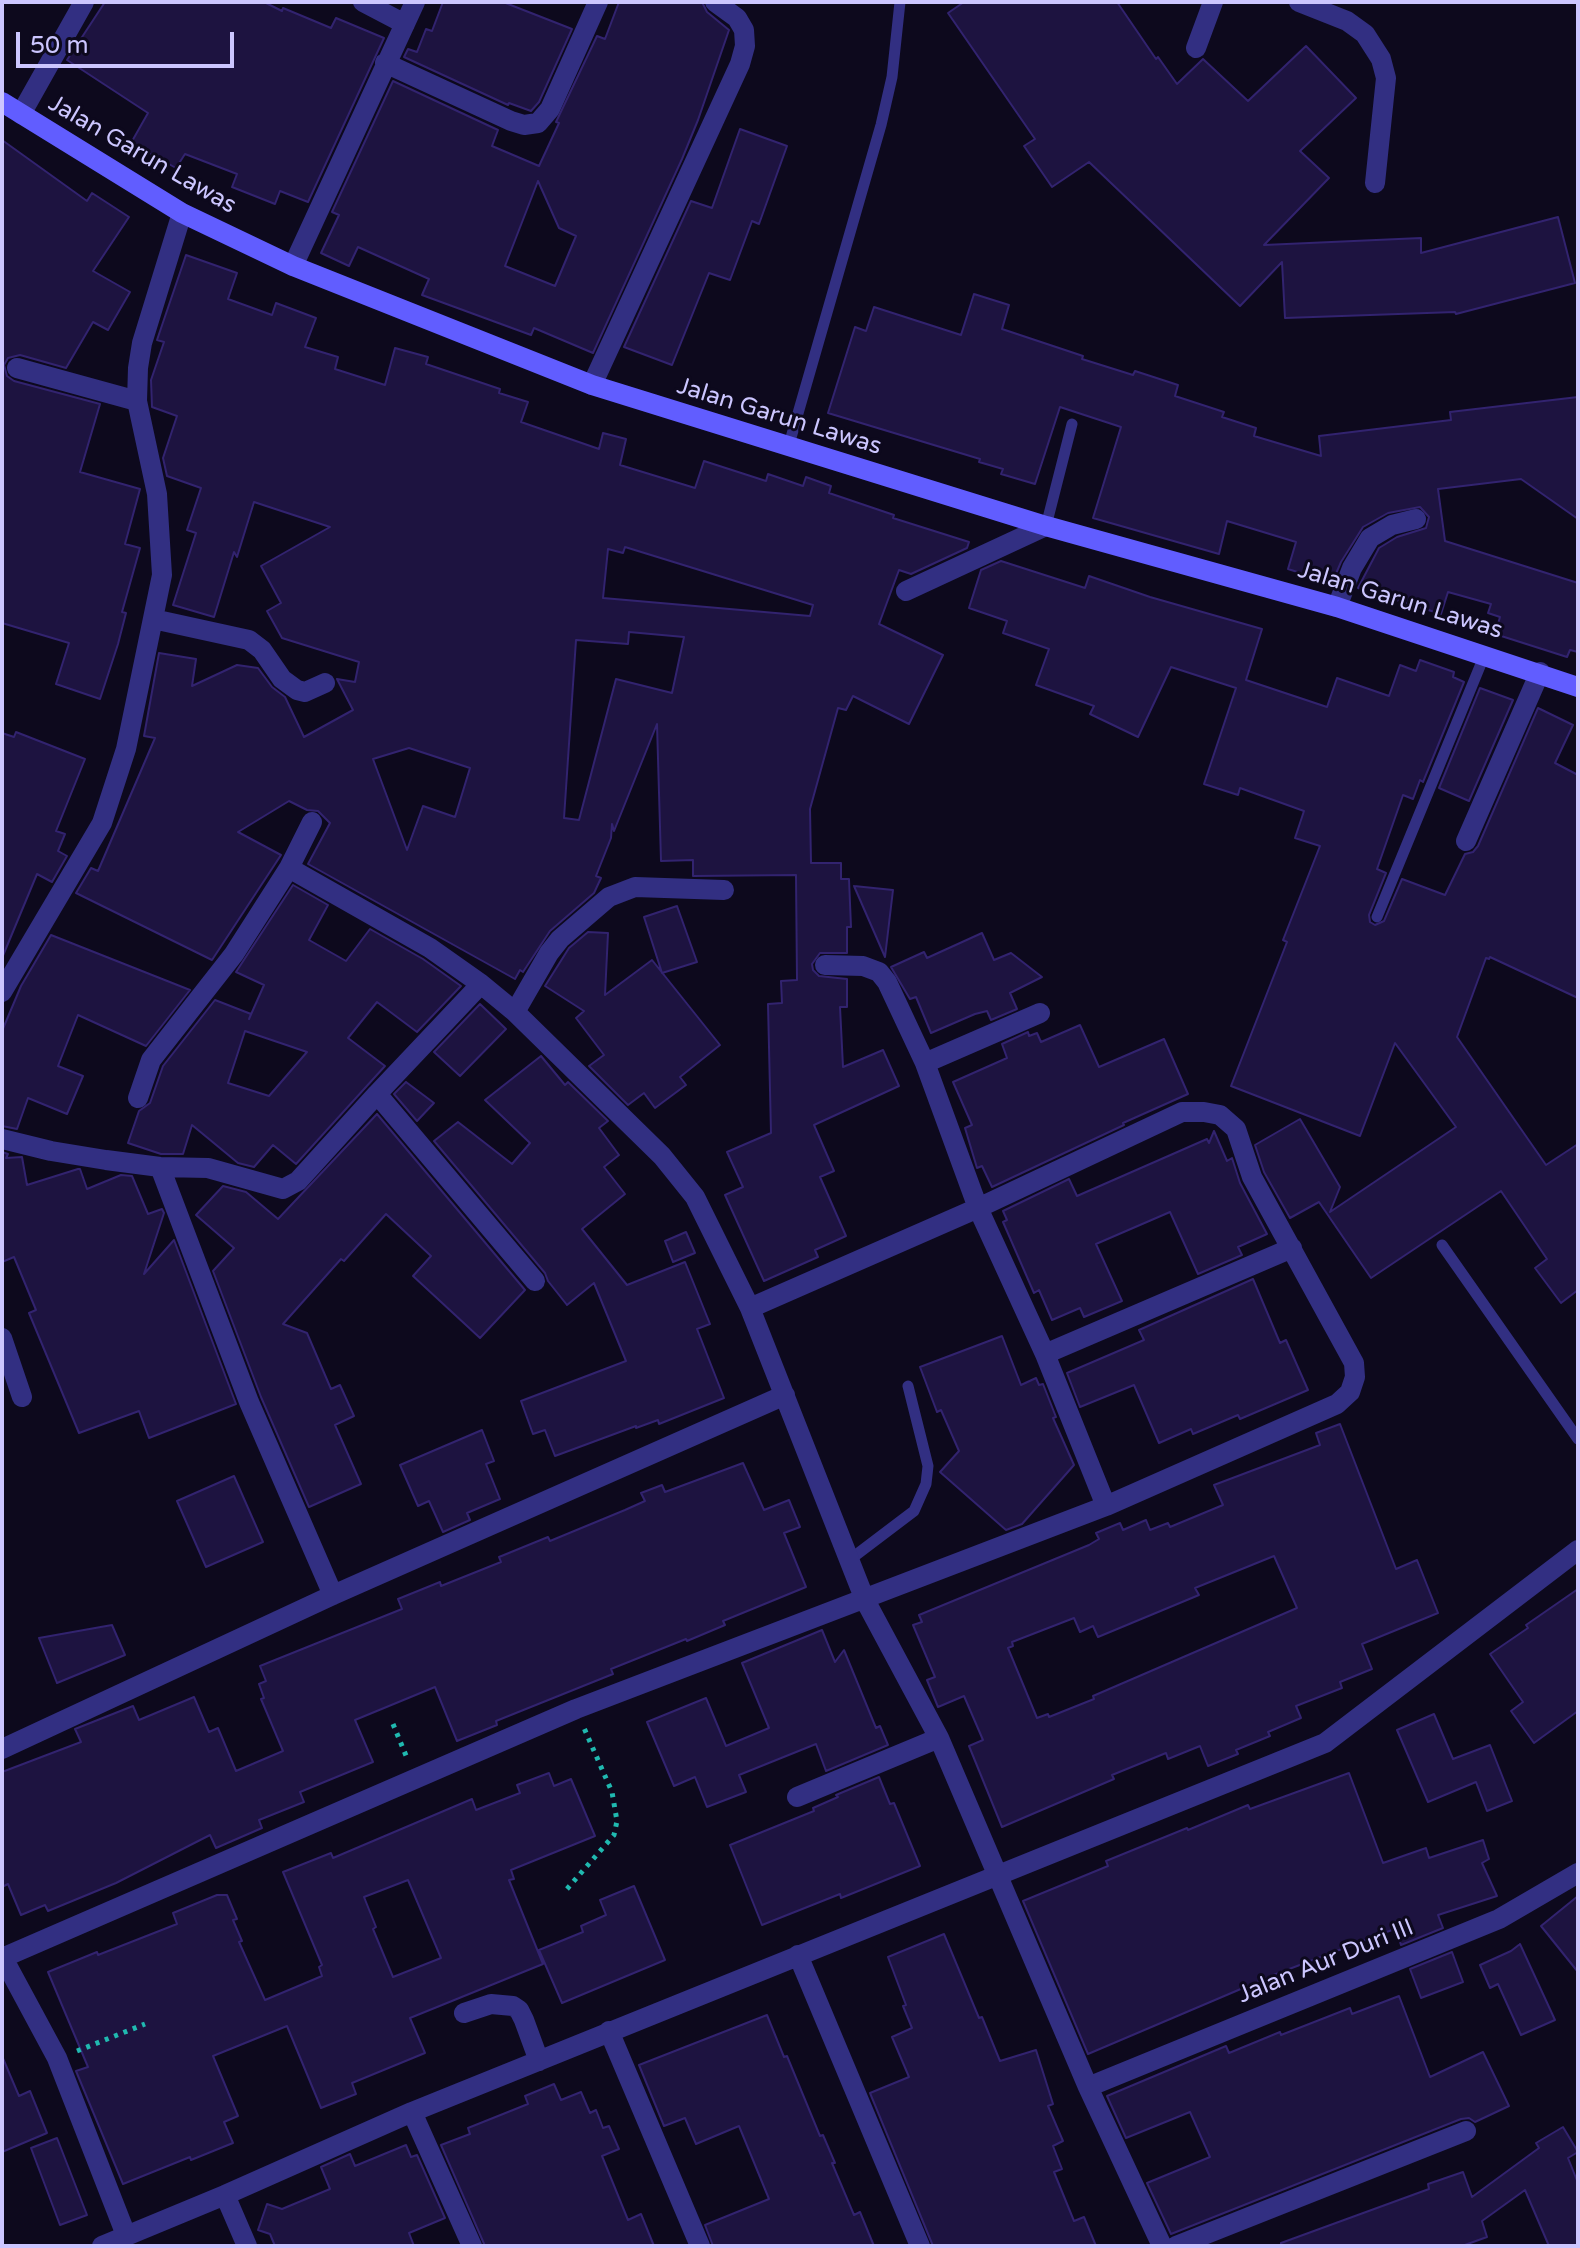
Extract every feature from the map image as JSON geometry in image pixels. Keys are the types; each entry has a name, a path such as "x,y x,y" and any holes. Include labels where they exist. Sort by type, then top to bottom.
{"main road":[{"name":"Jalan Garun Lawas","path":"2,102 182,213 293,266 592,385 1046,526 1337,607 1578,687"}],"street":[{"path":"21,114 84,2"},
{"path":"363,2 405,24"},
{"path":"293,266 415,2"},
{"path":"385,63 511,121 524,125 538,123 550,109 598,2"},
{"path":"592,385 740,64 745,46 744,30 737,18 715,2"},
{"path":"1196,48 1213,2"},
{"path":"1299,2 1347,21 1365,34 1381,59 1386,78 1375,183"},
{"path":"2,992 102,823 126,749 162,575 157,494 137,401 142,343 182,213"},
{"path":"17,368 137,401"},
{"path":"1337,607 1352,568 1370,538 1392,525 1416,519"},
{"path":"906,591 1046,526"},
{"path":"153,619 249,640 262,650 282,679 297,690 305,692 325,683"},
{"path":"1466,841 1540,672"},
{"path":"138,1098 151,1060 234,954 289,868 312,822"},
{"path":"289,868 430,948 515,1012 679,1176 710,1223 750,1308 865,1600 939,1738 1088,2087 1162,2246"},
{"path":"515,1012 560,939 609,897 635,887 724,890"},
{"path":"825,965 863,966 884,976 925,1063 978,1208 1045,1354 1106,1506"},
{"path":"2,1139 51,1151 160,1167 208,1168 271,1187 290,1188 481,984"},
{"path":"925,1063 1040,1013"},
{"path":"377,1094 535,1281"},
{"path":"126,2235 57,2058 2,1957 576,1709 1106,1506 1337,1404 1350,1392 1355,1377 1354,1363 1252,1177 1236,1129 1220,1115 1204,1112 1182,1112 978,1208 750,1308"},
{"path":"160,1167 249,1402 333,1595"},
{"path":"1045,1354 1292,1248"},
{"path":"2,1338 22,1397"},
{"path":"2,1749 333,1595 785,1395"},
{"path":"102,2246 412,2112 1325,1743 1578,1550"},
{"path":"797,1797 939,1738"},
{"name":"Jalan Aur Duri III","path":"1088,2087 1499,1919 1578,1873"},
{"path":"798,1955 920,2246"},
{"path":"464,2013 491,2004 513,2006 524,2020 539,2061"},
{"path":"609,2031 700,2246"},
{"path":"412,2112 472,2246"},
{"path":"1176,2246 1466,2131"},
{"path":"225,2195 247,2246"}],"lane":[{"path":"788,448 881,125 892,77 900,2"},
{"path":"1046,526 1072,424"},
{"path":"1377,917 1485,654"},
{"path":"1442,1245 1578,1439"},
{"path":"848,1561 914,1511 926,1484 928,1466 908,1386"}],"path":[{"path":"567,1889 614,1835 617,1821 612,1792 576,1709"},
{"path":"393,1724 413,1778"},
{"path":"57,2058 145,2024"}],"building":[{"path":"105,2 264,2 331,28 336,18 384,38 308,202 280,191 275,204 232,187 237,174 185,154 176,168 131,143 148,113 67,60"},
{"path":"443,2 503,2 572,29 539,102 531,111 508,105 404,57 408,49 417,52 426,29 432,31"},
{"path":"619,2 702,2 707,12 729,30 682,159 593,353 534,328 531,335 422,295 429,279 358,247 349,266 321,253 339,215 332,212 393,81 498,130 492,146 539,166 559,123 556,122 597,36 605,39","holes":["538,181 559,228 576,236 555,286 505,266"]},
{"path":"964,2 1117,2 1177,84 1203,59 1248,101 1306,46 1356,98 1300,151 1329,178 1264,245 1421,238 1421,253 1558,217 1575,283 1456,314 1285,318 1282,262 1240,306 1089,162 1052,187 1024,146 1035,139 948,13"},
{"path":"740,129 787,146 759,224 752,221 730,280 709,273 672,365 624,347 691,201 712,208"},
{"path":"2,140 87,201 92,193 129,217 93,271 130,292 108,330 93,322 66,368 20,355 8,358 4,365 7,376 14,381 100,404 80,472 140,489 125,544 140,548 122,612 126,613 118,644 100,699 56,684 69,643 2,623"},
{"path":"186,255 237,273 228,299 272,315 276,303 316,318 305,347 338,357 335,369 385,385 395,348 428,357 426,364 500,389 499,393 528,402 521,422 599,449 603,433 626,439 620,465 695,488 704,461 766,481 768,474 803,486 806,477 831,486 829,493 894,515 893,518 969,542 967,548 911,574 899,570 879,624 943,655 909,724 853,696 846,710 838,708 810,809 811,863 841,863 841,879 849,879 851,927 847,927 847,953 820,953 812,964 819,976 847,979 847,1007 840,1007 843,1067 883,1050 899,1086 814,1125 834,1171 820,1177 846,1236 815,1250 818,1257 764,1281 725,1195 743,1187 727,1152 771,1133 768,1004 782,1003 781,981 797,980 796,875 693,876 693,860 661,861 657,724 614,831 612,824 611,838 596,876 601,878 594,893 550,931 515,979 308,864 330,823 318,811 307,810 289,801 238,832 281,855 212,960 76,893 91,868 98,871 155,738 144,736 159,653 196,659 192,686 237,665 258,668 272,687 285,697 304,737 353,710 337,679 355,682 359,662 282,638 267,611 281,603 261,566 330,527 254,502 237,557 234,552 214,617 173,605 196,533 187,530 201,488 167,476 163,458 177,416 152,407 151,380 164,342 157,340","holes":["625,547 813,605 810,616 603,598 608,549 623,553","629,632 684,637 672,693 616,679 579,820 564,818 576,640 628,644","409,748 470,768 455,817 423,806 407,850 373,759"]},
{"path":"974,294 1009,305 1002,329 1083,356 1082,359 1178,385 1175,396 1224,412 1222,417 1256,428 1254,436 1321,456 1319,436 1451,420 1450,412 1578,397 1578,519 1521,479 1438,489 1445,541 1578,583 1578,652 1570,650 1567,657 1495,634 1500,617 1488,613 1491,604 1448,592 1441,614 1358,588 1379,548 1397,537 1426,528 1429,517 1420,507 1388,513 1363,527 1332,583 1288,569 1296,542 1227,521 1219,554 1093,518 1121,427 1060,407 1035,484 1001,474 1003,469 979,462 980,459 828,413 855,327 866,331 874,307 961,335"},
{"path":"1001,561 1085,588 1089,576 1262,629 1246,680 1327,707 1337,678 1389,696 1400,665 1416,671 1420,660 1454,672 1453,677 1464,682 1423,782 1420,780 1413,799 1403,795 1377,869 1386,873 1369,915 1370,922 1375,925 1384,921 1402,879 1445,895 1465,854 1473,852 1478,846 1538,708 1573,725 1555,763 1578,775 1578,998 1490,957 1486,958 1457,1037 1546,1165 1578,1144 1578,1290 1561,1303 1535,1268 1547,1259 1501,1191 1371,1278 1319,1202 1290,1218 1264,1172 1255,1145 1300,1119 1340,1187 1330,1212 1456,1127 1395,1043 1360,1136 1231,1086 1287,942 1283,940 1320,846 1295,838 1304,811 1240,788 1238,795 1204,784 1236,688 1171,667 1138,737 1090,714 1094,706 1036,685 1049,649 1003,633 1007,621 969,608 981,570"},
{"path":"1480,688 1513,700 1469,801 1439,788"},
{"path":"16,732 85,759 56,831 65,834 58,851 67,856 52,882 37,874 2,958 2,733 14,737"},
{"path":"293,885 328,905 309,940 346,961 370,929 423,959 461,986 417,1032 377,1002 348,1038 385,1066 296,1164 273,1145 254,1167 238,1163 192,1125 183,1154 161,1154 128,1143 139,1111 150,1103 163,1066 215,1000 251,1014 249,1019 264,985 236,972","holes":["245,1031 307,1052 269,1096 228,1083"]},
{"path":"854,886 893,890 885,957"},
{"path":"677,906 697,962 662,973 644,917"},
{"path":"588,932 608,933 605,995 652,960 720,1045 680,1077 686,1085 655,1108 644,1093 628,1105 589,1066 604,1055 576,1018 584,1011 545,986 569,948"},
{"path":"982,933 994,960 1011,953 1042,977 1010,993 1017,1009 991,1020 987,1011 975,1014 931,1033 916,997 910,999 891,967 924,952 927,958"},
{"path":"51,935 190,990 146,1046 78,1015 58,1066 83,1076 67,1114 28,1098 17,1129 2,1126 2,1031 21,986"},
{"path":"480,1004 506,1029 460,1076 434,1052"},
{"path":"1080,1025 1099,1067 1164,1039 1188,1094 992,1187 982,1166 977,1168 965,1128 972,1125 953,1082 1007,1058 1002,1044 1028,1032 1029,1036 1037,1033 1041,1042"},
{"path":"541,1056 565,1085 568,1082 608,1121 599,1128 619,1155 604,1167 625,1194 582,1229 627,1285 685,1262 710,1324 697,1329 724,1398 659,1424 658,1420 636,1426 555,1456 545,1430 533,1434 521,1401 626,1361 594,1283 567,1305 545,1273 434,1141 458,1122 512,1164 530,1143 485,1100"},
{"path":"406,1082 434,1103 417,1121 394,1094"},
{"path":"377,1114 525,1290 480,1338 413,1276 431,1256 386,1214 344,1261 341,1259 283,1324 307,1333 331,1389 340,1385 354,1416 335,1425 361,1484 309,1507 261,1397 213,1271 234,1248 196,1215 223,1186 246,1192 278,1219"},
{"path":"1214,1131 1227,1161 1232,1158 1240,1183 1267,1234 1238,1247 1242,1255 1198,1274 1170,1212 1096,1244 1122,1301 1084,1317 1080,1308 1052,1320 1039,1290 1034,1293 1003,1222 1007,1220 1003,1211 1069,1179 1077,1196 1207,1139 1209,1143"},
{"path":"2,1152 8,1154 6,1158 22,1157 27,1185 78,1169 87,1189 121,1175 132,1176 148,1214 162,1209 164,1213 144,1274 174,1240 236,1404 149,1438 139,1411 79,1433 29,1313 36,1310 14,1257 2,1262"},
{"path":"686,1232 695,1253 673,1262 665,1241"},
{"path":"1253,1279 1280,1343 1286,1340 1308,1390 1240,1419 1238,1415 1193,1434 1191,1429 1159,1443 1134,1385 1080,1407 1067,1373 1144,1340 1139,1330"},
{"path":"1002,1336 1021,1385 1036,1378 1039,1385 1043,1384 1056,1417 1053,1418 1074,1465 1022,1524 1006,1530 940,1472 959,1451 941,1410 937,1412 920,1367"},
{"path":"1340,1424 1396,1569 1417,1560 1438,1613 1362,1644 1372,1669 1340,1682 1342,1688 1296,1706 1301,1718 1268,1732 1270,1736 1236,1750 1238,1754 1208,1766 1200,1746 1168,1759 1166,1753 1002,1827 969,1746 983,1740 964,1696 938,1707 927,1680 935,1677 913,1625 922,1622 919,1615 1089,1545 1099,1539 1096,1533 1120,1523 1123,1530 1146,1520 1150,1530 1168,1523 1170,1527 1223,1505 1214,1485 1320,1445 1316,1433","holes":["1274,1556 1297,1608 1049,1717 1048,1714 1037,1718 1008,1648 1013,1646 1012,1642 1074,1618 1080,1632 1093,1626 1098,1637 1199,1595 1195,1588"]},
{"path":"482,1430 494,1461 486,1464 500,1499 467,1513 470,1520 443,1532 429,1501 418,1506 400,1465"},
{"path":"743,1463 764,1510 789,1500 800,1527 784,1533 806,1587 723,1621 725,1625 687,1641 611,1669 613,1674 496,1721 497,1725 457,1741 435,1687 355,1720 373,1762 300,1792 304,1802 259,1820 262,1828 216,1848 210,1835 116,1883 48,1911 45,1905 21,1915 8,1884 2,1887 2,1772 81,1742 75,1729 133,1706 139,1720 194,1697 209,1732 218,1728 236,1771 283,1751 261,1699 264,1698 259,1684 266,1681 260,1666 402,1609 398,1599 440,1582 441,1586 501,1562 499,1557 548,1537 550,1541 645,1501 641,1493 662,1485 665,1492"},
{"path":"234,1476 263,1542 206,1567 177,1501"},
{"path":"1578,1589 1578,1711 1534,1743 1511,1711 1523,1702 1490,1654"},
{"path":"112,1625 125,1655 57,1683 39,1638"},
{"path":"822,1630 835,1662 844,1650 876,1728 880,1726 888,1745 826,1771 816,1744 739,1775 746,1792 707,1807 695,1777 674,1786 647,1722 706,1698 726,1746 769,1728 742,1663"},
{"path":"1434,1714 1453,1759 1490,1745 1512,1801 1487,1811 1476,1782 1428,1802 1397,1730"},
{"path":"549,1773 554,1786 571,1779 595,1836 511,1870 514,1879 509,1880 543,1964 410,2018 425,2053 352,2083 356,2094 321,2108 287,2026 213,2056 238,2116 224,2122 233,2143 123,2184 76,2071 88,2067 48,1972 177,1924 173,1913 217,1895 227,1895 237,1919 233,1920 242,1941 239,1942 265,2000 322,1976 319,1967 322,1965 283,1872 331,1853 333,1858 472,1799 476,1810 520,1793 517,1785","holes":["408,1880 441,1958 393,1977 373,1929 376,1927 364,1897"]},
{"path":"1349,1773 1383,1863 1426,1848 1429,1858 1483,1840 1489,1859 1482,1863 1497,1896 1438,1915 1443,1928 1401,1945 1396,1931 1392,1930 1276,1974 1088,2054 1023,1901 1108,1866 1106,1861 1187,1828"},
{"path":"879,1777 890,1804 894,1803 920,1866 762,1925 730,1845 814,1811 813,1808 838,1797 836,1795"},
{"path":"634,1886 665,1960 562,2003 539,1950 583,1932 581,1926 606,1915 600,1900"},
{"path":"1578,1896 1578,1972 1541,1926"},
{"path":"944,1934 1000,2061 1036,2050 1053,2104 1048,2106 1063,2141 1053,2146 1062,2169 1054,2172 1074,2221 1084,2217 1096,2246 933,2246 870,2093 909,2077 892,2037 912,2028 888,1957"},
{"path":"1520,1944 1555,2020 1521,2035 1498,1984 1490,1988 1480,1965"},
{"path":"1452,1952 1463,1982 1421,1998 1410,1969"},
{"path":"1399,1996 1430,2077 1483,2052 1509,2106 1475,2122 1469,2118 1461,2119 1171,2234 1147,2183 1210,2157 1190,2112 1126,2138 1107,2096 1226,2046 1229,2053 1350,2008 1352,2014"},
{"path":"767,2015 820,2136 823,2135 854,2215 860,2212 874,2246 713,2246 705,2225 769,2199 739,2126 696,2144 685,2118 664,2126 639,2065"},
{"path":"2,2056 19,2096 30,2091 47,2133 2,2152"},
{"path":"554,2084 561,2100 581,2092 590,2113 596,2110 603,2128 609,2126 619,2149 602,2156 628,2220 641,2214 654,2246 485,2246 441,2145 470,2134 468,2128 528,2104 525,2096"},
{"path":"1563,2127 1578,2152 1568,2158 1578,2183 1578,2246 1549,2246 1525,2190 1482,2221 1487,2237 1462,2246 1281,2246 1281,2243 1429,2189 1428,2184 1463,2172 1472,2197 1539,2148 1536,2143"},
{"path":"57,2138 87,2215 60,2225 31,2148"},
{"path":"406,2145 411,2157 417,2155 445,2218 409,2233 414,2246 275,2246 270,2234 258,2230 267,2204 282,2209 330,2189 321,2167 350,2154 355,2166"}]}
